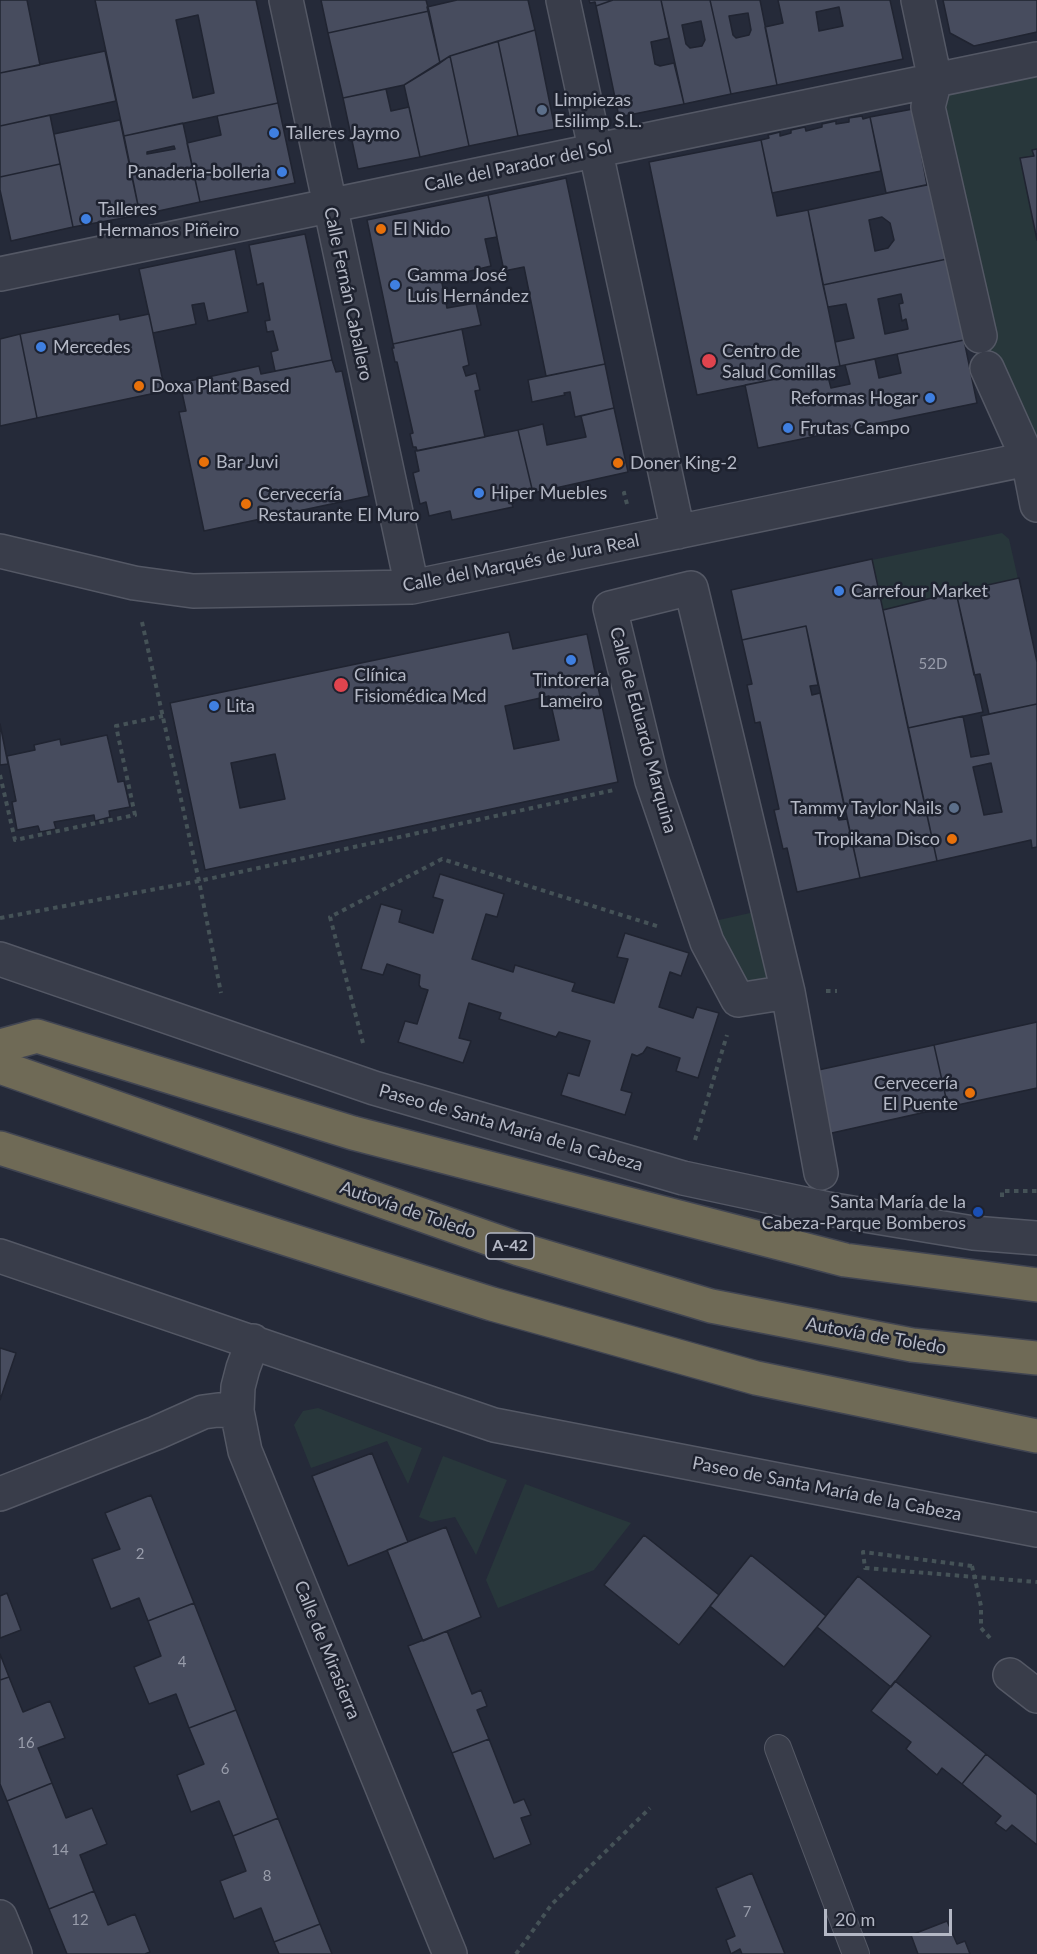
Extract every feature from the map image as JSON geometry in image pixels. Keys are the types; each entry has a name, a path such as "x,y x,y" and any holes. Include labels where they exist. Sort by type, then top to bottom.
{"highway":[{"path":"0,1046 37,1036 353,1133 845,1260 1037,1285"},
{"name":"Autovía de Toledo","path":"0,1067 519,1249 711,1306 912,1345 1037,1358"},
{"path":"0,1148 492,1304 744,1375 1037,1436"}],"street":[{"name":"Calle Fernán Caballero","path":"286,0 412,587"},
{"path":"562,0 678,532"},
{"path":"918,0 935,80 928,107 980,336"},
{"name":"Calle del Parador del Sol","path":"0,274 1037,59"},
{"path":"987,368 1032,458 1037,505"},
{"name":"Calle del Marqués de Jura Real","path":"0,551 134,583 192,591 412,587 1032,458"},
{"name":"Calle de Eduardo Marquina","path":"738,1000 707,942 652,781 610,608 691,588 788,992 821,1173"},
{"name":"Paseo de Santa María de la Cabeza","path":"0,959 374,1088 683,1178 828,1209 951,1230 1037,1238"},
{"path":"738,1000 788,992"},
{"name":"Paseo de Santa María de la Cabeza","path":"0,1256 494,1425 1037,1530"},
{"name":"Calle de Mirasierra","path":"253,1341 241,1377 237,1411 245,1451 450,1954"},
{"path":"0,1494 156,1433 203,1412 237,1411"},
{"path":"1010,1675 1037,1696"},
{"path":"0,1917 15,1954"}],"lane":[{"path":"778,1748 856,1954"}],"path":[{"path":"134,583 199,881 221,994"},
{"path":"0,774 15,840 135,815 116,726 163,716"},
{"path":"0,918 199,881 652,781"},
{"path":"363,1045 330,917 442,859 707,942"},
{"path":"693,1146 738,1000"},
{"path":"990,1638 981,1628 981,1606 972,1566 863,1552 865,1568 1037,1582"},
{"path":"516,1954 552,1904 650,1808"}],"shaded area":[{"path":"1037,59 1037,503 987,368 935,80"},
{"path":"1002,533 1009,539 1018,579 883,611 872,560"},
{"path":"759,911 775,978 744,981 710,922"},
{"path":"318,1408 422,1448 408,1484 387,1441 311,1468 294,1425 303,1411"},
{"path":"443,1456 507,1480 476,1555 455,1517 431,1522 419,1517"},
{"path":"525,1484 631,1523 594,1570 498,1608 486,1580"}],"building":[{"path":"0,0 27,0 40,65 0,73"},
{"path":"95,0 256,0 278,103 124,136","holes":["198,15 214,93 193,98 176,20"]},
{"path":"321,0 426,0 429,11 328,33"},
{"path":"457,0 528,0 535,30 450,56 440,63 427,7"},
{"path":"589,0 613,0 596,6 595,2 590,3"},
{"path":"613,0 661,0 669,38 651,42 655,64 660,66 674,63 684,104 619,117 596,6"},
{"path":"661,0 710,0 731,94 684,104","holes":["701,21 705,40 702,46 690,48 686,44 682,25"]},
{"path":"710,0 760,0 777,85 731,94","holes":["748,13 751,30 749,35 736,38 733,35 729,16"]},
{"path":"778,0 890,0 903,59 777,85 765,27 783,23","holes":["839,7 843,26 819,31 816,12"]},
{"path":"943,0 1037,0 1037,32 974,46 950,33"},
{"path":"429,11 440,63 404,85 343,98 328,33"},
{"path":"535,30 555,129 518,136 498,41"},
{"path":"498,41 518,136 469,146 450,56"},
{"path":"105,51 116,101 0,126 0,73"},
{"path":"450,56 469,146 420,157 404,85"},
{"path":"386,89 391,111 409,107 420,157 358,169 343,98"},
{"path":"278,103 295,183 200,202 187,143 221,135 217,116"},
{"path":"913,109 927,185 886,193 870,117"},
{"path":"50,115 60,164 0,177 0,126"},
{"path":"862,116 863,119 870,117 881,171 772,193 761,140 769,138 768,135 780,132 780,136 791,133 791,130 805,127 806,131 822,127 822,124 836,121 836,124 849,122 849,118"},
{"path":"120,120 140,215 73,227 54,134"},
{"path":"183,123 200,202 140,215 124,136","holes":["174,146 175,149 147,154 147,152"]},
{"path":"761,140 777,216 808,210 840,366 697,395 649,162"},
{"path":"1037,149 1037,240 1020,158 1034,156 1032,150"},
{"path":"60,164 73,227 11,241 0,190 0,177"},
{"path":"566,178 605,364 546,376 524,267 504,271 488,195"},
{"path":"930,184 947,259 823,285 808,210","holes":["882,217 890,223 894,240 888,248 875,251 869,220"]},
{"path":"488,195 497,237 485,239 491,266 441,278 447,308 476,303 481,325 393,344 367,220"},
{"path":"305,234 332,360 275,371 271,352 278,350 273,331 267,332 265,321 270,320 263,283 257,285 249,245"},
{"path":"235,249 248,312 208,321 204,303 192,305 196,324 153,333 139,269"},
{"path":"947,259 964,340 840,366 835,342 854,338 846,304 828,307 823,285","holes":["901,294 903,303 899,304 902,321 906,319 908,329 885,334 878,299"]},
{"path":"119,314 120,320 149,314 165,391 37,418 20,334"},
{"path":"462,329 469,365 463,367 466,376 476,373 480,390 475,391 485,437 417,451 416,447 413,447 410,434 413,433 397,362 395,362 393,344"},
{"path":"20,334 37,418 0,426 0,339"},
{"path":"964,340 977,403 758,448 745,385 826,369 831,388 850,384 845,365 875,359 879,378 901,373 897,354"},
{"path":"332,360 336,372 342,371 369,496 204,531 179,412 186,411 180,383 259,366 261,374"},
{"path":"605,364 614,408 575,417 570,392 532,402 528,380"},
{"path":"614,408 628,472 533,493 518,430 543,424 547,445 586,437 581,416"},
{"path":"518,430 533,493 510,498 513,507 452,520 450,511 429,516 426,502 420,504 413,473 419,471 415,451"},
{"path":"872,559 937,861 860,878 806,626 742,640 731,590"},
{"path":"1019,578 1037,662 1037,704 989,714 980,674 974,675 956,592"},
{"path":"956,592 983,712 908,728 883,610"},
{"path":"806,626 818,685 810,686 812,695 820,693 845,810 837,812 839,820 847,819 860,878 797,892 787,848 783,849 774,810 779,809 760,722 755,723 747,685 752,684 742,640"},
{"path":"509,632 513,649 587,634 618,782 205,870 170,703","holes":["549,696 559,740 514,749 505,706","275,754 285,799 240,808 231,763"]},
{"path":"1037,704 1037,847 1032,848 1031,840 937,861 908,728 963,716 971,757 989,754 981,716","holes":["991,763 1002,812 984,815 973,767"]},
{"path":"0,724 8,764 0,765"},
{"path":"107,735 118,782 124,781 130,807 109,811 110,817 95,821 94,815 54,822 56,829 40,832 38,826 17,830 12,802 16,801 7,756 35,750 34,745 60,739 61,745"},
{"path":"440,874 504,894 497,917 486,914 472,959 513,972 515,965 575,983 572,991 614,1003 628,959 617,957 625,933 689,953 681,976 670,972 659,1007 693,1018 697,1007 719,1013 698,1078 676,1071 680,1058 647,1047 637,1056 632,1054 621,1090 632,1093 625,1115 561,1095 568,1073 579,1076 590,1041 559,1032 556,1037 499,1019 501,1013 469,1003 459,1038 471,1041 463,1063 398,1042 405,1021 417,1024 428,990 419,985 420,975 387,964 383,975 361,969 381,904 402,910 399,922 433,933 443,900 433,897"},
{"path":"1037,1022 1037,1088 948,1107 934,1045"},
{"path":"934,1045 948,1107 823,1135 809,1072"},
{"path":"0,1348 16,1353 0,1400"},
{"path":"372,1453 408,1542 348,1566 312,1476"},
{"path":"151,1495 194,1603 148,1621 139,1598 111,1609 92,1559 120,1549 105,1513"},
{"path":"446,1527 481,1617 423,1641 387,1550"},
{"path":"644,1535 719,1595 679,1645 604,1585"},
{"path":"751,1555 826,1616 784,1667 710,1606"},
{"path":"858,1576 931,1636 891,1687 817,1627"},
{"path":"7,1593 21,1630 0,1638 0,1596"},
{"path":"194,1603 236,1710 189,1728 176,1694 149,1704 134,1667 161,1656 148,1621"},
{"path":"447,1631 472,1694 481,1690 487,1706 477,1710 489,1739 452,1753 408,1646"},
{"path":"0,1654 9,1677 0,1680"},
{"path":"9,1677 23,1712 50,1701 65,1738 38,1748 52,1783 7,1801 0,1784 0,1680"},
{"path":"895,1681 986,1754 962,1784 942,1768 937,1775 906,1749 911,1742 871,1711"},
{"path":"236,1710 278,1818 233,1836 219,1801 191,1812 177,1775 204,1764 189,1728"},
{"path":"489,1739 514,1803 524,1799 531,1815 521,1818 531,1844 494,1859 452,1753"},
{"path":"986,1754 1037,1795 1037,1845 1012,1825 1006,1831 995,1823 1001,1816 962,1784"},
{"path":"52,1783 66,1818 92,1808 107,1844 80,1855 94,1891 49,1909 7,1801"},
{"path":"278,1818 320,1924 274,1942 261,1908 234,1919 220,1881 246,1871 233,1836"},
{"path":"752,1873 785,1954 742,1954 740,1949 731,1954 726,1940 735,1936 716,1888"},
{"path":"94,1891 108,1925 135,1914 150,1952 145,1954 67,1954 49,1909"},
{"path":"947,1921 957,1944 965,1941 970,1954 918,1954 911,1935"},
{"path":"320,1924 332,1954 279,1954 274,1942"}],"place":[{"name":"Limpiezas Esilimp S.L.","path":"542,110"},
{"name":"Talleres Jaymo","path":"274,133"},
{"name":"Panaderia-bolleria","path":"282,172"},
{"name":"Talleres Hermanos Piñeiro","path":"86,219"},
{"name":"El Nido","path":"381,229"},
{"name":"Gamma José Luis Hernández","path":"395,285"},
{"name":"Mercedes","path":"41,347"},
{"name":"Centro de Salud Comillas","path":"709,361"},
{"name":"Doxa Plant Based","path":"139,386"},
{"name":"Reformas Hogar","path":"930,398"},
{"name":"Frutas Campo","path":"788,428"},
{"name":"Bar Juvi","path":"204,462"},
{"name":"Doner King-2","path":"618,463"},
{"name":"Hiper Muebles","path":"479,493"},
{"name":"Cervecería Restaurante El Muro","path":"246,504"},
{"name":"Carrefour Market","path":"839,591"},
{"name":"Tintorería Lameiro","path":"571,660"},
{"name":"Clínica Fisiomédica Mcd","path":"341,685"},
{"name":"Lita","path":"214,706"},
{"name":"Tammy Taylor Nails","path":"954,808"},
{"name":"Tropikana Disco","path":"952,839"},
{"name":"Cervecería El Puente","path":"970,1093"},
{"name":"Santa María de la Cabeza-Parque Bomberos","path":"978,1212"}]}
